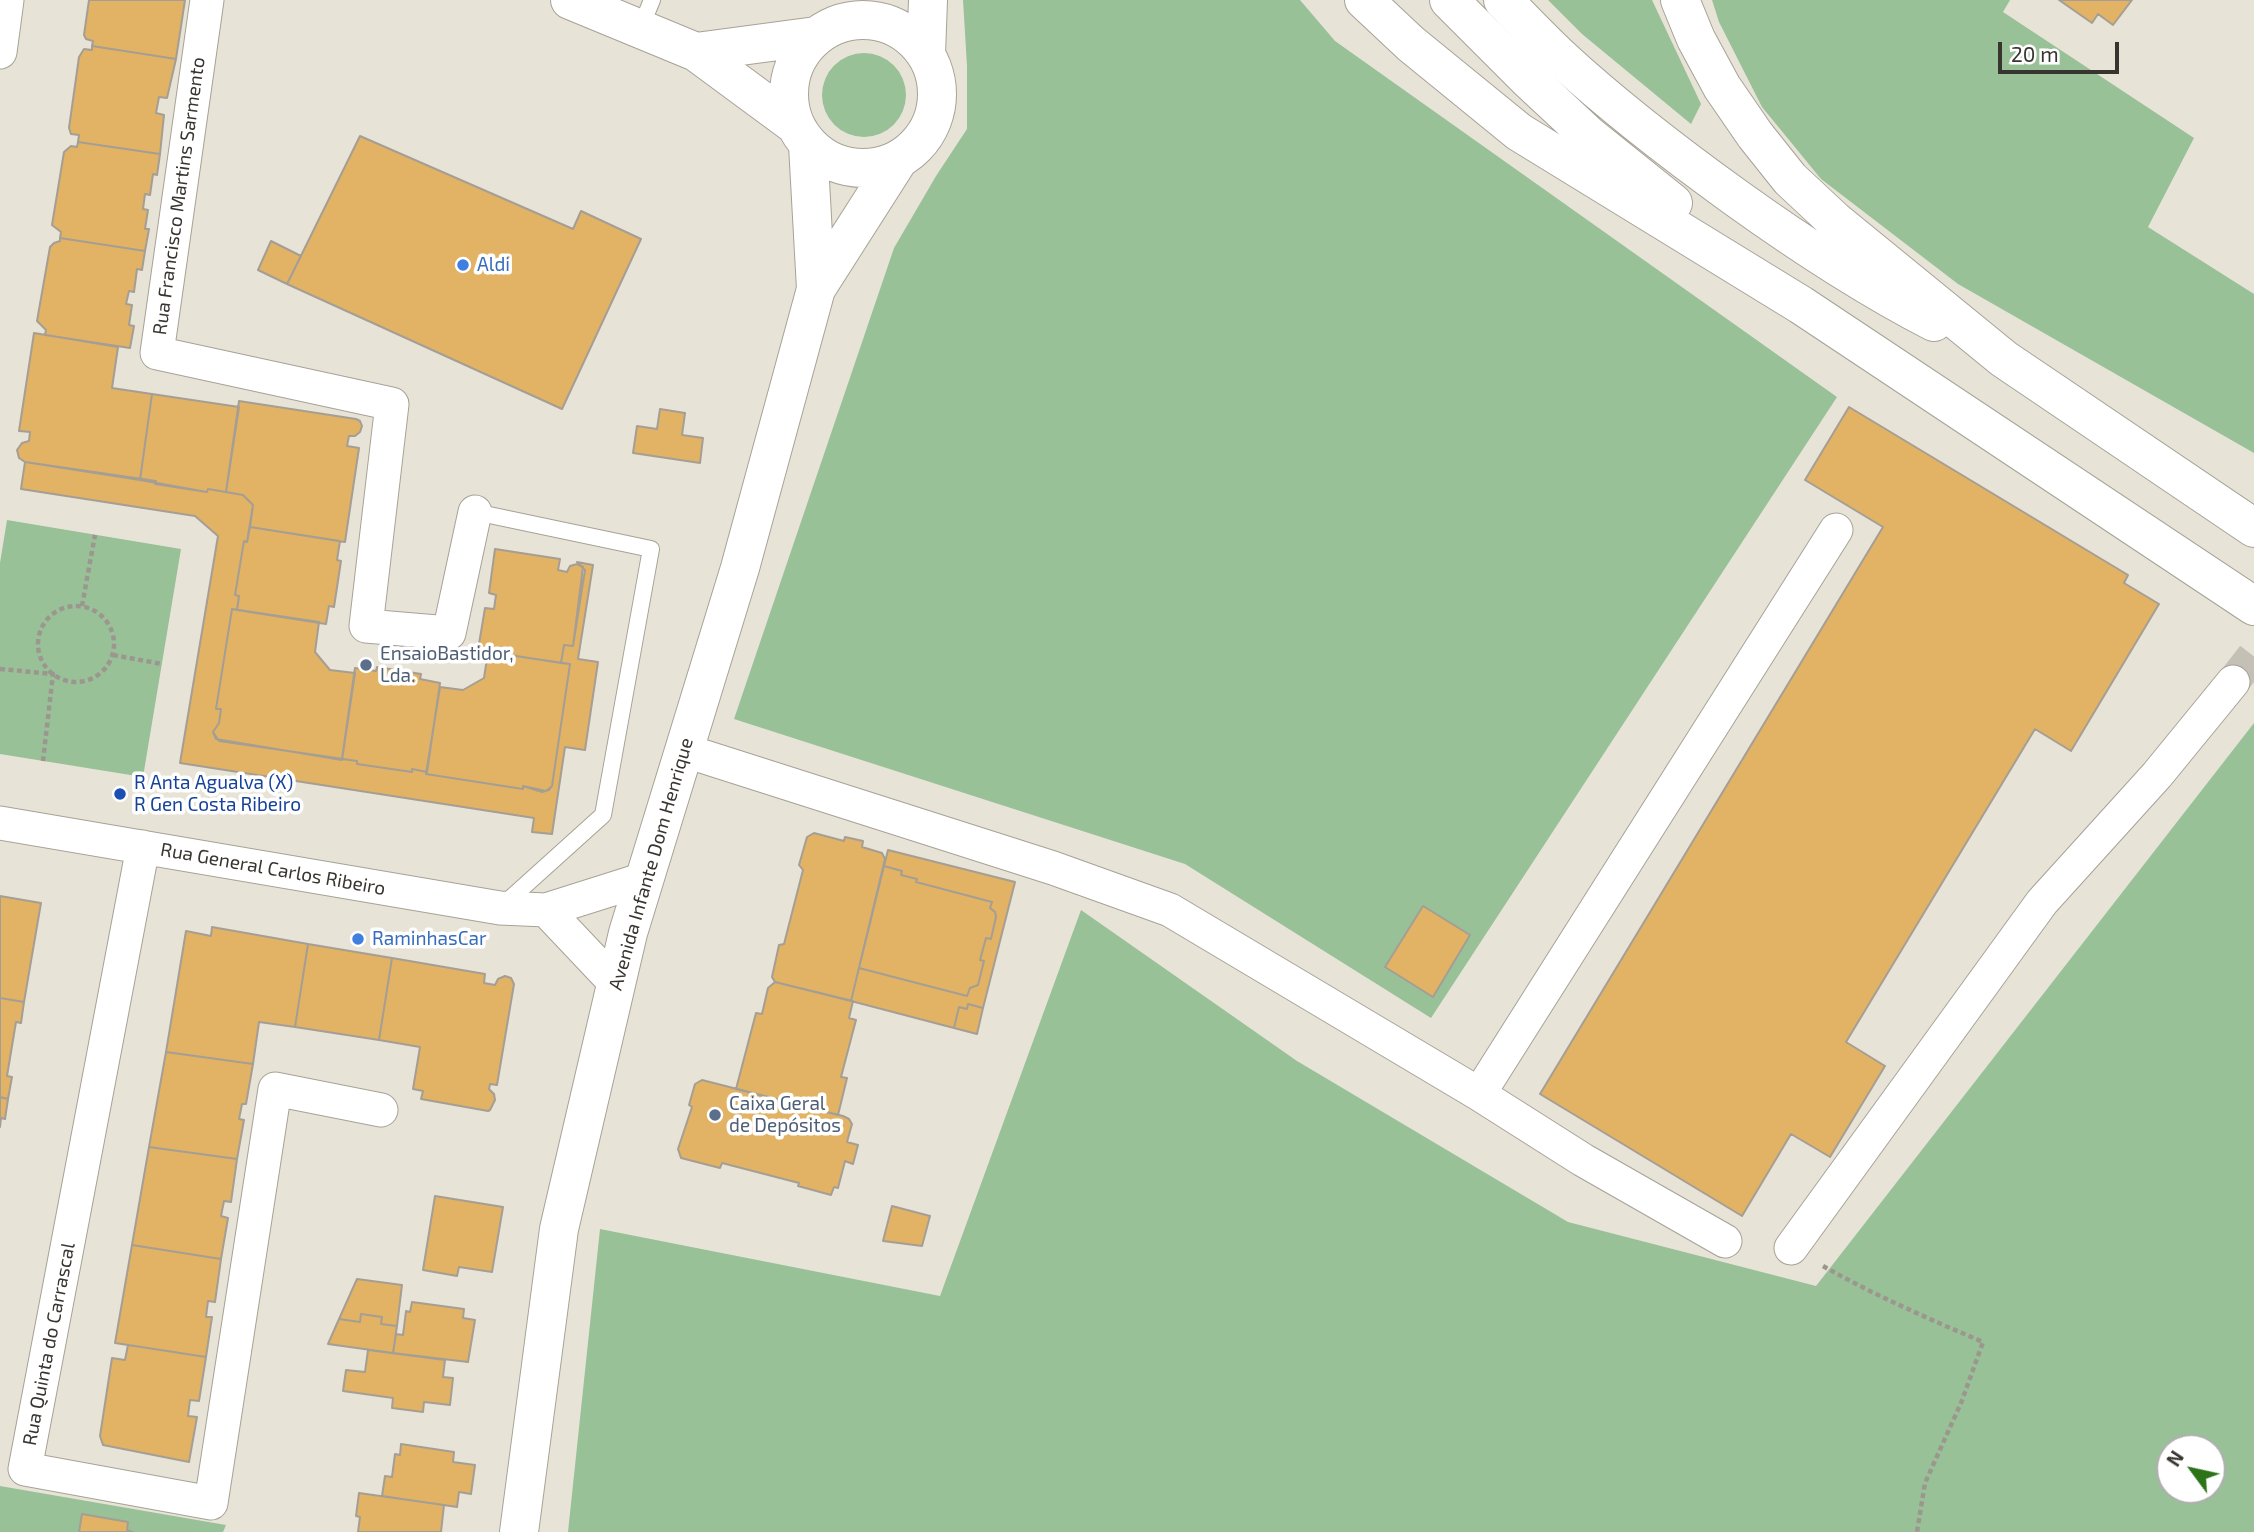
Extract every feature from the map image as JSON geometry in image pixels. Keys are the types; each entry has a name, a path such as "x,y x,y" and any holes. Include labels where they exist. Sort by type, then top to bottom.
{"main road":[{"path":"570,0 646,14 801,135 826,160 848,168 873,169 897,162 917,147 931,126 938,102 936,77 926,54 910,36 888,24 863,19 838,20 696,52"},
{"path":"926,54 928,0"},
{"path":"1364,0 1412,44 1519,132 1801,305 2254,606"},
{"path":"1449,0 1587,134 1801,305"},
{"path":"1503,0 1560,57 1631,118 1785,233 1881,295 2004,359"},
{"path":"1680,0 1696,39 1722,87 1755,135 1790,179 1835,221 2004,359 2254,528"},
{"path":"801,135 789,103 790,79 799,55 838,20"},
{"name":"Avenida Infante Dom Henrique","path":"801,135 816,289"},
{"name":"Avenida Infante Dom Henrique","path":"519,1532 559,1229 628,933 740,568 816,289 897,162"}],"street":[{"path":"0,52 7,0"},
{"name":"Rua Francisco Martins Sarmento","path":"207,0 157,353 391,404 366,626 449,633 475,512"},
{"path":"1479,1094 1836,530"},
{"path":"1791,1248 2042,902 2157,775 2233,682"},
{"path":"683,750 1054,868 1170,910 1479,1094 1583,1160 1726,1241"},
{"name":"Rua General Carlos Ribeiro","path":"0,823 499,908 545,911 644,879"},
{"name":"Rua Quinta do Carrascal","path":"143,847 25,1469 211,1503 275,1089 381,1110"},
{"path":"545,911 616,984"}],"lane":[{"path":"475,512 651,549 603,815 499,908"}],"path":[{"path":"82,606 95,535"},
{"path":"69,606 94,610 105,618 112,629 115,642 113,655 99,675 88,681 64,680 45,666 38,643 40,630 47,619 69,606"},
{"path":"113,655 162,664"},
{"path":"0,669 53,674"},
{"path":"43,761 53,674"},
{"path":"1791,1248 1850,1281 1983,1342 1961,1402 1925,1483 1917,1532"}],"green space":[{"path":"963,0 1300,0 1335,41 1837,397 1431,1018 1185,864 734,719 894,248 967,129"},
{"path":"1548,0 1652,0 1701,104 1691,124 1582,34"},
{"path":"1712,0 2010,0 2003,12 2194,138 2148,227 2254,294 2254,453 1958,284 1821,179 1762,107 1719,22"},
{"path":"864,53 880,56 894,65 903,79 906,95 903,111 894,125 880,134 864,137 848,134 834,125 825,111 822,95 825,79 834,65 848,56"},
{"path":"7,520 181,549 143,777 0,754 0,563"},
{"path":"2254,723 2254,1532 568,1532 600,1229 940,1296 1081,910 1297,1061 1568,1222 1816,1286"},
{"path":"0,1486 226,1525 223,1532 0,1532"}],"building":[{"path":"89,0 185,0 176,59 92,46 93,41 86,39 84,35"},
{"path":"2059,0 2132,0 2113,25 2098,14 2092,23"},
{"path":"92,46 176,59 167,98 159,97 156,113 164,115 160,154 78,142 79,135 71,134 69,128 79,57 84,49 92,50"},
{"name":"Aldi","path":"360,136 573,229 581,211 641,239 562,409 287,284"},
{"path":"78,142 160,154 150,195 145,194 143,209 148,210 145,229 149,229 145,251 60,238 61,232 52,225 64,152 71,146 77,147"},
{"path":"60,238 145,251 142,270 137,269 134,292 129,291 126,304 132,305 129,325 134,326 130,348 45,335 46,330 37,321 50,247 60,241"},
{"path":"271,241 301,256 287,284 258,270"},
{"path":"34,333 118,347 112,388 152,394 140,480 25,462 19,458 17,450 22,443 29,441 30,432 19,431"},
{"path":"152,394 239,407 226,492 208,489 207,492 140,480"},
{"path":"239,401 360,421 360,432 349,436 347,446 359,448 345,542 250,527 253,505 243,495 226,492"},
{"path":"1849,407 2128,575 2124,583 2159,604 2071,751 2035,729 1846,1042 1885,1066 1830,1157 1791,1134 1742,1216 1540,1094 1883,527 1805,480"},
{"path":"660,409 685,413 682,435 703,438 700,463 633,453 637,426 657,429"},
{"path":"25,462 156,481 155,484 207,492 208,489 243,495 253,505 235,595 239,596 237,610 232,609 216,709 221,709 219,723 213,732 219,741 357,761 357,764 412,772 412,769 427,772 426,774 523,789 523,786 542,792 549,790 552,786 570,664 561,663 564,645 573,646 585,570 577,562 593,565 578,659 598,662 585,750 565,747 552,834 532,832 534,818 180,763 218,536 195,516 21,489"},
{"path":"250,527 340,541 337,560 341,561 334,607 329,606 326,624 237,610 239,596 235,595 244,541 247,542"},
{"path":"495,549 560,559 558,570 567,572 570,566 577,564 583,567 573,646 564,645 561,663 478,650 485,608 494,609 496,595 489,593"},
{"path":"232,609 319,622 315,652 330,670 355,673 342,760 216,739 213,732 219,723 221,709 216,709"},
{"path":"488,652 570,664 552,786 546,791 426,774 440,687 463,690 484,678"},
{"path":"377,667 421,674 420,679 440,683 427,772 357,764 357,761 342,759 355,668 376,671"},
{"path":"814,833 844,841 845,837 863,841 862,847 882,853 885,859 851,1001 775,982 772,977 779,945 784,944 803,870 799,865 807,837"},
{"path":"888,850 1015,882 983,1008 968,1004 967,1009 959,1007 954,1028 851,1001 859,968 967,996 970,988 978,985 984,961 980,960 986,938 991,939 996,917 990,908 992,902 916,882 917,879 901,875 902,871 884,866"},
{"path":"884,866 902,871 901,875 917,879 916,882 992,902 990,908 996,917 991,939 986,938 980,960 984,961 978,985 970,988 967,996 859,968"},
{"path":"0,896 41,903 24,1002 0,998"},
{"path":"1423,906 1470,935 1433,997 1385,967"},
{"path":"212,927 308,944 295,1027 259,1022 253,1064 166,1052 186,931 211,936"},
{"path":"308,944 392,958 379,1040 295,1027"},
{"path":"392,958 485,974 484,983 495,985 498,979 505,976 511,978 514,984 497,1085 490,1084 489,1089 495,1100 490,1110 421,1099 423,1091 413,1089 420,1047 379,1040"},
{"path":"775,982 853,1001 849,1018 856,1020 841,1077 847,1078 838,1115 736,1089 756,1013 762,1014 768,988"},
{"path":"0,998 24,1002 21,1023 16,1022 7,1076 12,1077 8,1099 0,1097"},
{"path":"968,1004 983,1008 977,1034 954,1028 959,1007 967,1009"},
{"path":"166,1052 253,1064 246,1104 242,1104 239,1119 244,1120 237,1159 149,1147"},
{"path":"702,1080 849,1119 852,1124 847,1142 858,1145 853,1164 845,1161 838,1188 834,1187 831,1195 798,1186 799,1183 722,1163 720,1168 681,1158 678,1149 692,1107 689,1105 695,1084"},
{"path":"0,1097 8,1099 5,1119 1,1118 0,1127"},
{"path":"149,1147 237,1159 231,1202 224,1201 221,1216 228,1218 221,1259 132,1245"},
{"path":"435,1196 503,1207 492,1272 459,1267 457,1276 423,1270"},
{"path":"892,1206 930,1216 922,1246 883,1241"},
{"path":"132,1245 221,1259 215,1302 208,1301 206,1317 212,1317 206,1357 115,1343"},
{"path":"357,1279 402,1285 397,1326 381,1324 382,1317 361,1314 360,1322 339,1319"},
{"path":"412,1302 464,1309 463,1318 475,1320 468,1362 393,1353 396,1334 403,1335 406,1311 410,1312"},
{"path":"361,1314 382,1317 381,1324 397,1326 393,1353 328,1344 339,1319 360,1322"},
{"path":"128,1345 206,1357 199,1401 190,1400 188,1416 197,1417 189,1462 103,1445 100,1436 112,1358 125,1360"},
{"path":"368,1350 445,1360 443,1377 453,1378 450,1405 424,1402 423,1412 392,1408 393,1398 343,1391 346,1370 365,1372"},
{"path":"401,1444 454,1452 453,1462 475,1465 471,1494 459,1492 457,1507 382,1496 385,1476 392,1477 395,1454 400,1455"},
{"path":"359,1493 444,1505 441,1532 358,1532 360,1517 356,1516"},
{"path":"82,1514 128,1522 127,1530 133,1532 79,1532"}],"tunnel":[{"path":"2233,682 2254,655"}],"place":[{"name":"Aldi","path":"463,265"},
{"name":"EnsaioBastidor, Lda.","path":"366,665"},
{"name":"R Anta Agualva (X) R Gen Costa Ribeiro","path":"120,794"},
{"name":"RaminhasCar","path":"358,939"},
{"name":"Caixa Geral de Depósitos","path":"715,1115"}]}
